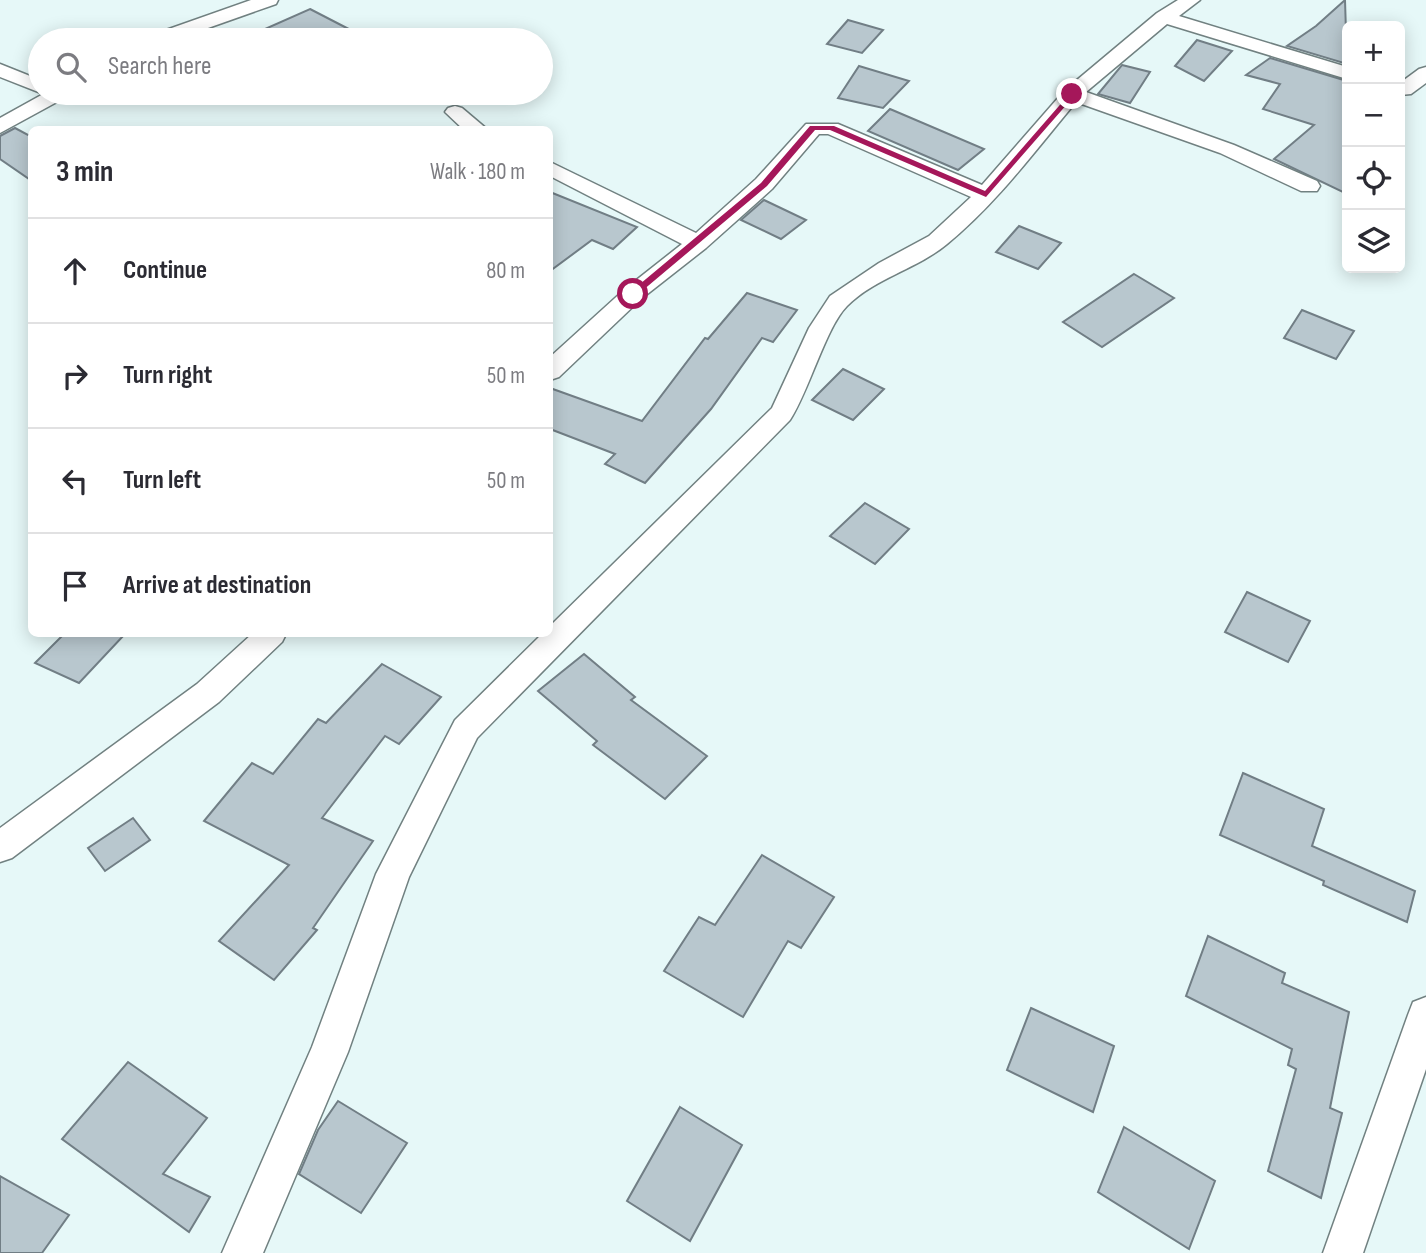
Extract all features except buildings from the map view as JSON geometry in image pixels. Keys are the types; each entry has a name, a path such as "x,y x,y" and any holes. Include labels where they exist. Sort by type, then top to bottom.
{"street":[{"path":"190,28 269,0"},
{"path":"242,1253 329,1052 393,874 466,729 781,414 791,398 821,328 838,301 887,268 937,241 986,195 1072,94 1164,17 1191,0"},
{"path":"1164,17 1342,71"},
{"path":"0,71 28,82"},
{"path":"1405,89 1426,73"},
{"path":"1072,94 1227,149 1308,186"},
{"path":"0,127 33,105"},
{"path":"455,112 473,126"},
{"path":"553,368 633,294 698,243 764,184 813,128 831,128 986,195"},
{"path":"553,170 698,243"},
{"path":"0,847 208,693 268,637"},
{"path":"1343,1253 1422,1038"}],"route":[{"path":"633,294 698,243 764,184 813,128 831,128 986,195 1072,94"}]}
